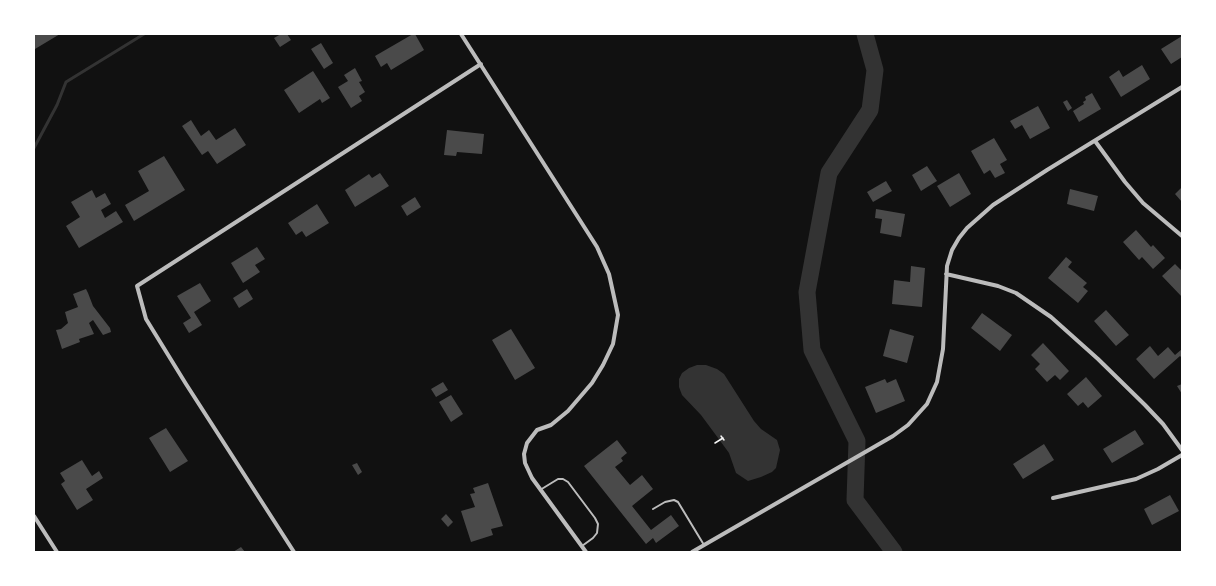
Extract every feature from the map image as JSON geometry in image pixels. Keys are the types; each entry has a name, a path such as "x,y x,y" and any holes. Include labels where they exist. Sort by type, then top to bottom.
{"street":[{"path":"461,34 597,247 609,274 618,315 613,344 592,383 568,411 551,425 537,430 527,443 524,454 525,463 532,478 586,552"},
{"path":"294,552 146,319 137,286 481,64"},
{"path":"692,552 893,436 908,425 927,404 937,382 943,350 947,266 952,250 959,238 993,205 1182,87"},
{"path":"1095,140 1125,182 1143,203 1182,236"},
{"path":"946,274 991,284 1016,293 1051,317 1145,405 1163,424 1182,450"},
{"path":"1053,498 1136,479 1158,469 1182,455"},
{"path":"34,516 57,552"}],"lane":[{"path":"540,490 558,479 563,479 568,482 598,524 597,533 582,546"},
{"path":"653,509 665,502 674,500 678,502 704,545"}],"path":[{"path":"715,443 722,438"}],"shaded area":[{"path":"697,365 706,365 717,369 724,374 754,421 761,429 777,440 780,450 776,468 772,472 748,481 736,473 729,453 701,415 682,395 679,387 679,379 682,373"}],"building":[{"path":"34,34 60,34 35,49"},
{"path":"281,34 287,34 291,40 280,47 274,38"},
{"path":"415,34 424,50 391,70 387,63 381,67 375,56"},
{"path":"1182,36 1182,57 1171,64 1161,49"},
{"path":"321,43 333,63 324,69 311,49"},
{"path":"1142,65 1150,79 1121,97 1109,77 1119,70 1123,77"},
{"path":"355,68 362,81 359,82 365,92 359,96 362,101 351,108 338,87 348,81 344,75"},
{"path":"313,71 330,98 322,103 320,99 299,113 284,90"},
{"path":"1092,93 1101,109 1079,122 1073,111 1084,104 1083,102 1086,100 1085,97"},
{"path":"1067,100 1072,108 1068,111 1063,102"},
{"path":"1038,106 1050,128 1030,139 1022,125 1015,129 1010,121"},
{"path":"191,120 201,136 209,130 216,140 235,128 246,145 217,164 208,151 202,155 182,126"},
{"path":"447,130 484,134 482,154 457,152 456,156 444,155"},
{"path":"994,138 1007,160 1000,164 1005,173 995,178 990,170 984,174 971,151"},
{"path":"164,156 185,190 134,221 125,205 149,191 138,171"},
{"path":"927,166 937,181 921,191 912,175"},
{"path":"380,173 389,186 355,207 345,190 369,174 372,178"},
{"path":"959,173 971,194 950,207 937,186"},
{"path":"886,181 892,191 873,202 867,192"},
{"path":"1182,187 1182,202 1175,194"},
{"path":"1070,189 1098,196 1094,211 1067,204"},
{"path":"92,190 96,198 105,193 111,204 101,210 105,218 116,211 123,222 79,248 66,226 80,217 71,202"},
{"path":"415,197 421,207 407,216 401,206"},
{"path":"317,204 329,223 306,237 302,231 296,235 288,223"},
{"path":"876,209 905,214 901,237 880,233 882,219 875,218"},
{"path":"1136,230 1151,247 1153,245 1165,258 1153,269 1142,257 1139,260 1123,242"},
{"path":"257,247 265,259 255,265 260,272 243,283 231,263"},
{"path":"1066,257 1072,262 1068,267 1087,283 1083,287 1088,291 1078,303 1048,278"},
{"path":"1175,264 1182,271 1182,297 1162,276"},
{"path":"911,266 925,268 922,307 892,304 894,280 910,282"},
{"path":"200,283 211,301 194,312 202,325 189,333 183,323 191,318 177,296"},
{"path":"86,289 93,306 110,328 111,332 103,335 93,320 89,323 94,334 79,339 80,342 62,349 56,330 61,329 68,323 65,312 78,307 73,294"},
{"path":"247,289 253,299 239,308 233,298"},
{"path":"1106,310 1129,335 1116,346 1094,321"},
{"path":"982,313 1012,335 1000,351 971,328"},
{"path":"511,329 535,368 515,380 492,340"},
{"path":"890,329 914,336 907,363 883,356"},
{"path":"1043,343 1069,371 1060,380 1055,375 1047,382 1035,369 1040,364 1031,355"},
{"path":"1150,346 1158,356 1168,347 1175,355 1182,349 1182,358 1180,356 1154,379 1136,359"},
{"path":"1086,377 1102,396 1088,408 1083,402 1078,406 1067,394"},
{"path":"885,379 887,383 896,379 905,401 876,413 865,387"},
{"path":"443,382 448,390 436,397 431,389"},
{"path":"1182,384 1182,394 1177,386"},
{"path":"451,395 463,414 451,422 439,402"},
{"path":"166,428 188,461 170,472 149,438"},
{"path":"1135,430 1144,444 1112,463 1103,449"},
{"path":"617,440 627,453 621,458 623,461 615,467 630,485 642,475 653,489 632,506 651,530 671,515 679,526 656,543 653,538 646,544 584,466"},
{"path":"1044,444 1054,460 1023,479 1013,464"},
{"path":"82,460 92,476 99,471 103,478 86,489 93,500 77,510 61,484 65,481 60,473"},
{"path":"357,463 362,472 358,475 352,465"},
{"path":"488,483 503,526 491,529 493,535 471,542 461,511 475,507 470,494 475,493 473,488"},
{"path":"1170,495 1179,511 1152,525 1144,509"},
{"path":"446,514 453,522 448,527 441,519"},
{"path":"241,547 245,552 233,552"}],"waterway":[{"path":"34,148 57,105 66,82 144,34"},
{"path":"865,34 875,70 870,110 829,173 807,292 812,350 857,441 855,500 894,552"}]}
